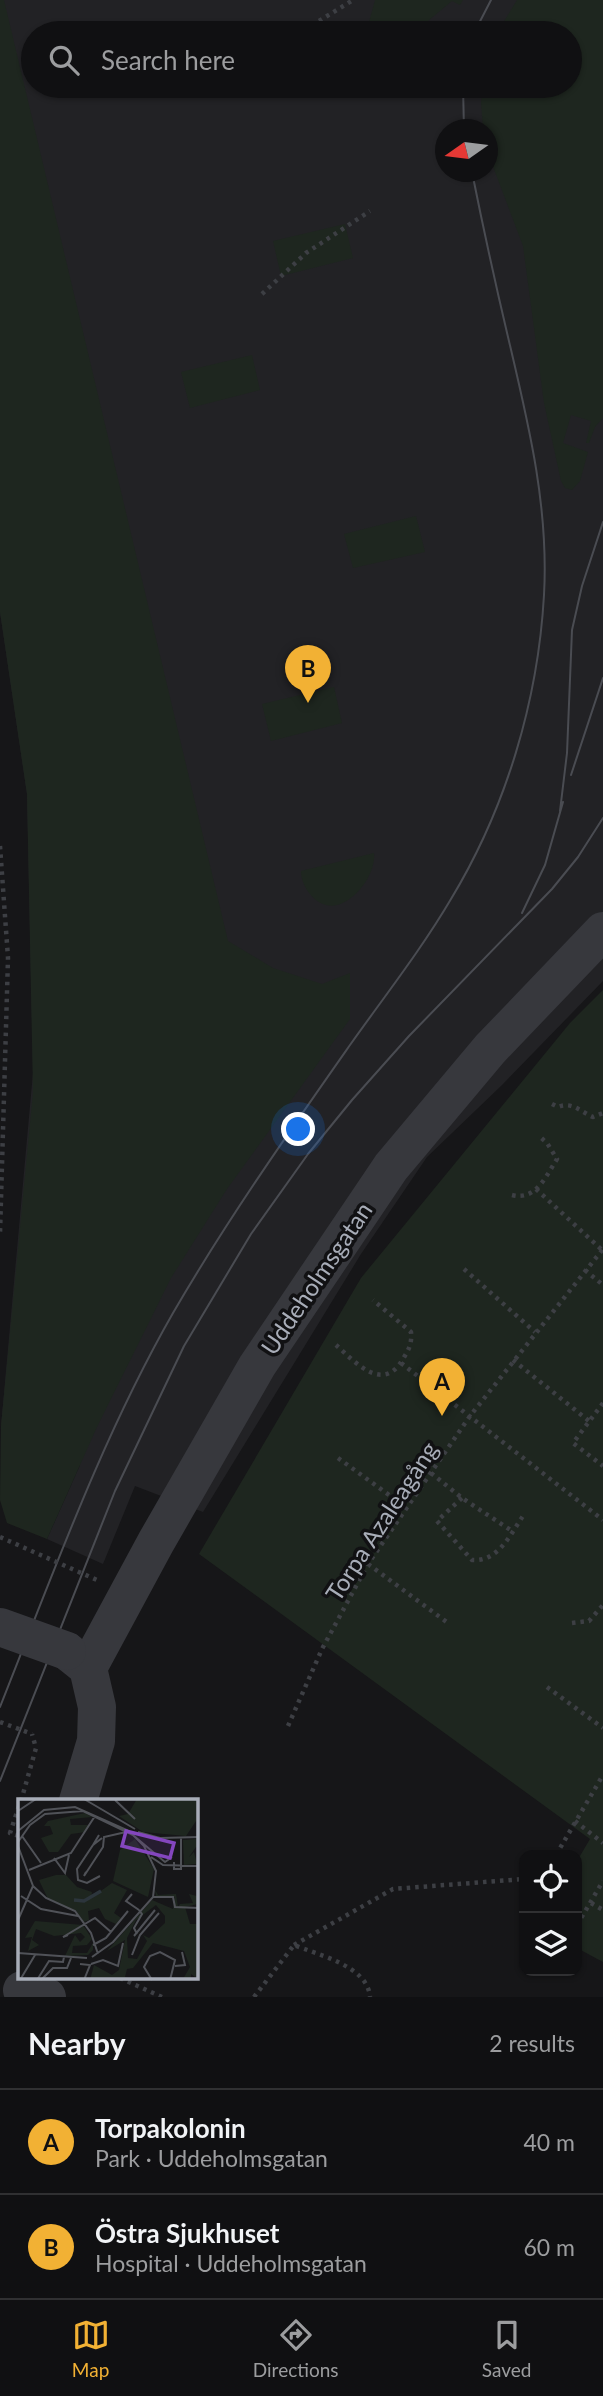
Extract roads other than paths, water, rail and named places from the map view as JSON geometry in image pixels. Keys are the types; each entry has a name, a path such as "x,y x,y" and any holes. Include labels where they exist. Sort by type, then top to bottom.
{"street":[{"name":"Uddeholmsgatan","path":"78,1660 156,1542 257,1366 391,1167 490,1049 603,931"},
{"path":"0,1627 78,1660 97,1707 96,1741 79,1799"}],"tram line":[{"path":"480,21 491,0"},
{"path":"463,98 464,119"},
{"path":"0,1707 101,1457 147,1360 237,1210 451,899 488,828 516,753 535,674 541,635 545,562 543,529 529,433 474,182"},
{"path":"560,811 567,753 572,630 582,586 603,522"},
{"path":"571,775 603,678"},
{"path":"522,913 545,865 563,802"},
{"path":"0,1781 115,1491 184,1346 251,1234 308,1154 352,1100 409,1036 552,889 578,857 603,818"}],"place":[{"name":"Östra Sjukhuset","path":"308,703"},
{"name":"Torpakolonin","path":"442,1416"}]}
